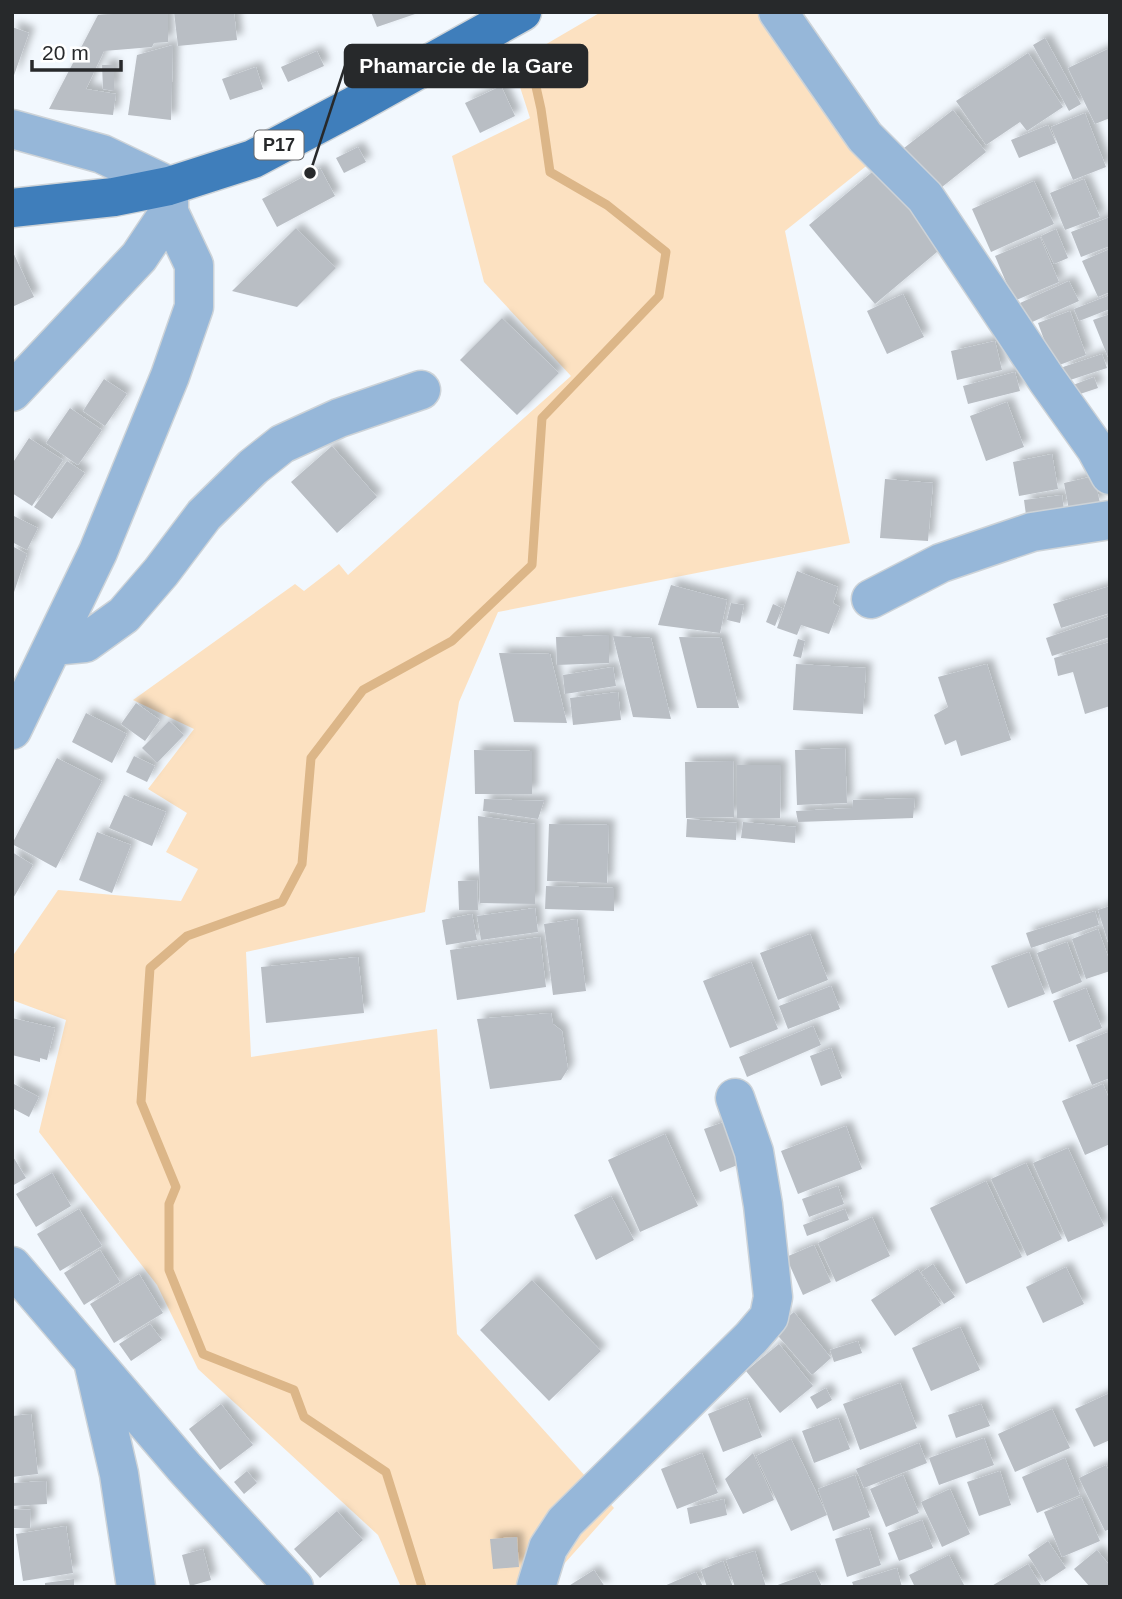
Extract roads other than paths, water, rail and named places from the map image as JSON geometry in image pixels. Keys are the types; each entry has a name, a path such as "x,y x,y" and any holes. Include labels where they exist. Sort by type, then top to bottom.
{"main road":[{"name":"P17","path":"12,208 114,197 169,199 253,159 522,12"}],"street":[{"path":"778,12 865,136 925,197 1096,449 1110,475"},
{"path":"12,129 102,154 169,199 194,265 194,307 170,376 98,552 12,730"},
{"path":"12,392 139,257 169,199"},
{"path":"53,646 85,643 124,615 204,515 253,467 282,444 339,418 421,390"},
{"path":"872,599 941,563 1032,532 1110,520"},
{"path":"536,1587 548,1548 565,1522 769,1317 773,1297 763,1205 754,1152 735,1098"},
{"path":"12,1266 184,1467 294,1587"},
{"path":"92,1357 119,1474 136,1587"}],"waterway":[{"path":"422,1587 386,1472 304,1417 294,1390 203,1354 169,1270 169,1204 176,1187 141,1102 150,968 187,936 282,902 302,864 311,758 363,690 452,641 532,565 542,418 659,296 666,252 607,205 550,172 541,109 530,60"}],"place":[{"name":"Phamarcie de la Gare","path":"310,173"}]}
